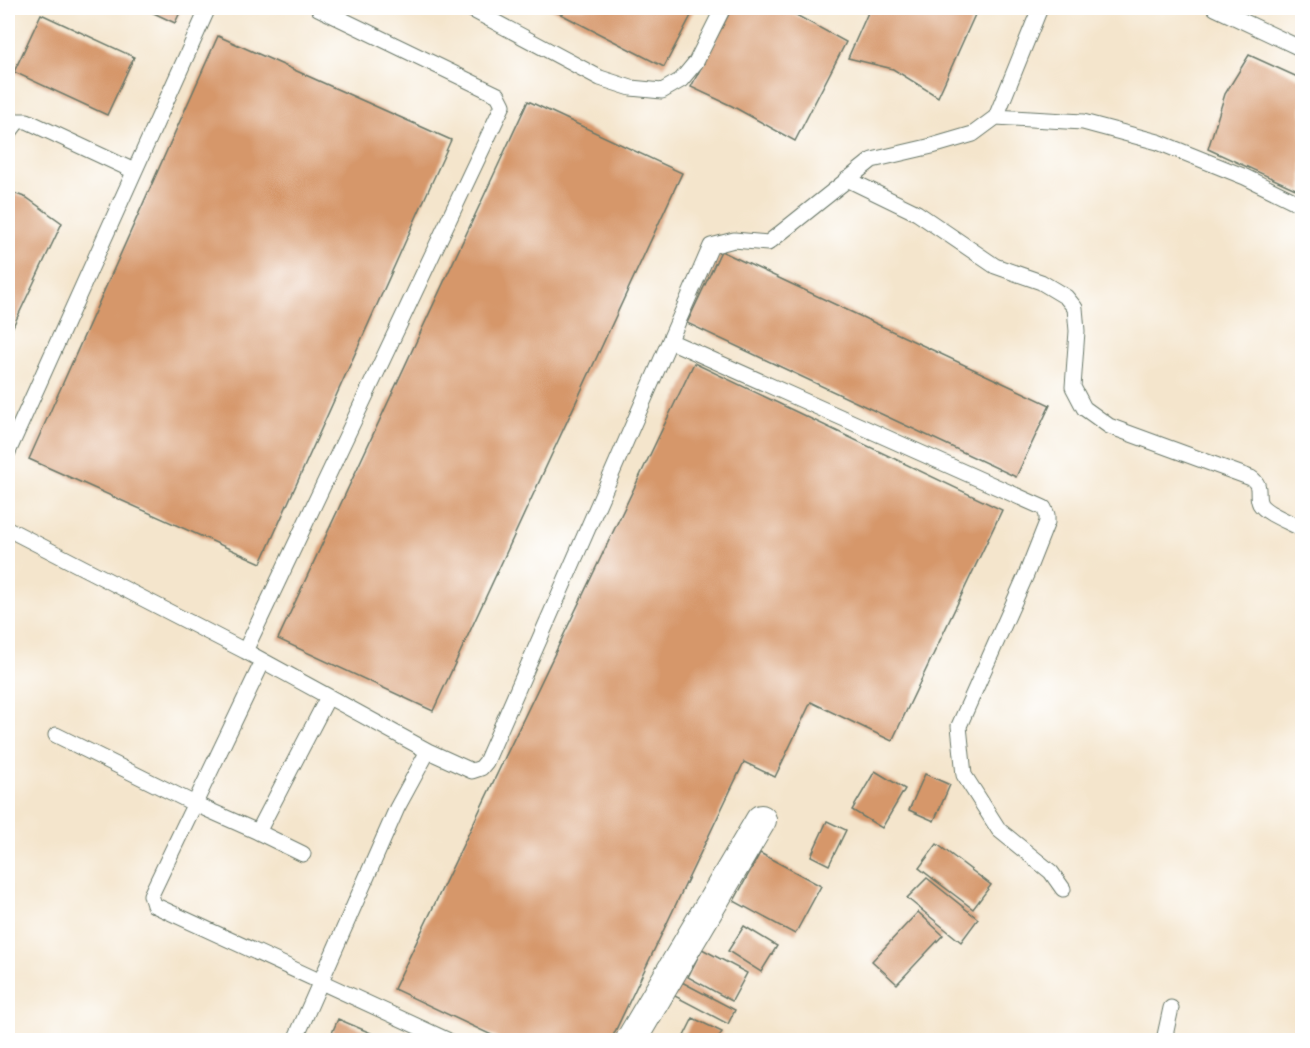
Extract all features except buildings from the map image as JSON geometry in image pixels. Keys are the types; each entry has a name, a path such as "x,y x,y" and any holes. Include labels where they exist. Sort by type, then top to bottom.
{"street":[{"path":"631,1041 761,820"}],"lane":[{"path":"8,452 208,8"},
{"path":"245,651 503,105 498,95 318,8"},
{"path":"469,8 600,78 631,88 662,91 681,80 696,62 723,8"},
{"path":"8,529 245,651 428,752 472,771 482,768 711,246 734,240 768,243 872,159 973,134 996,117 1040,8"},
{"path":"1215,8 1302,49"},
{"path":"996,117 1083,122 1158,142 1245,177 1302,205"},
{"path":"8,134 18,121 27,121 134,171"},
{"path":"847,179 917,213 995,266 1041,282 1066,297 1075,308 1077,331 1073,387 1084,408 1109,426 1251,478 1257,482 1259,502 1265,510 1302,529"},
{"path":"670,341 1044,507 1047,522 959,726 964,775 999,830 1051,872 1063,889"},
{"path":"263,661 151,895 151,900 154,905 447,1041"},
{"path":"258,832 328,697"},
{"path":"56,735 195,804 303,854"},
{"path":"295,1041 397,808 428,752"},
{"path":"1164,1041 1171,1008"}]}
